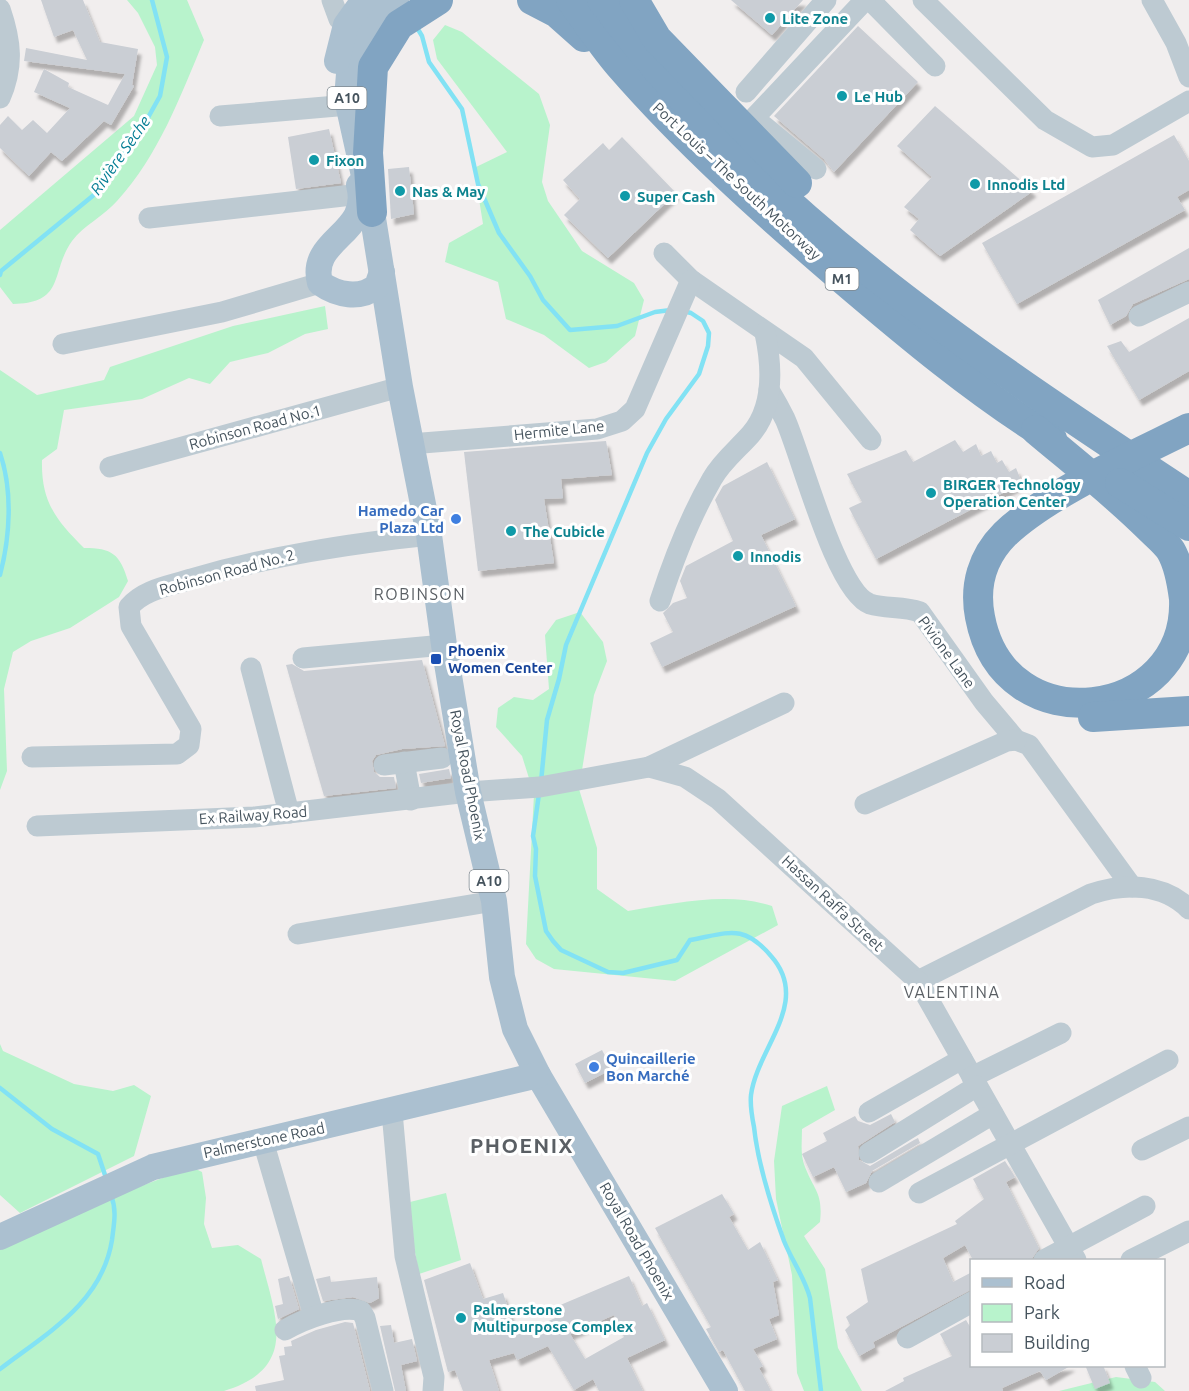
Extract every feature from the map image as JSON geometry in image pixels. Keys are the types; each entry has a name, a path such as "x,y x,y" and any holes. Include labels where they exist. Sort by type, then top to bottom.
{"highway":[{"path":"367,203 373,67 399,25 438,0"},
{"path":"532,0 557,13 662,112"},
{"name":"Port Louis – The South Motorway","path":"571,0 619,64 662,112 799,241 876,308 971,384 1036,430 1189,526"},
{"name":"Port Louis – The South Motorway","path":"602,0 643,55 676,93 760,176 865,267 915,309 1005,374 1189,496"},
{"path":"634,0 657,39 835,223 1060,398"},
{"path":"835,223 865,267"},
{"path":"1005,374 1132,434 1153,429 1189,411"},
{"path":"1036,430 1122,502 1170,550 1181,580 1186,609 1181,642 1163,670 1134,693 1104,703 1084,704 1048,699 1016,678 998,657 983,634 978,602 982,570 1003,536 1022,519 1070,490 1160,442 1189,428"},
{"path":"1070,490 1039,497 1006,517 985,540 974,561 969,584 969,618 974,637 994,670 1023,695 1058,711 1098,717 1189,711"}],"main road":[{"path":"364,0 346,25 336,74 337,106 367,203 348,230 325,249 319,262 320,283 343,295 361,293 377,286 382,272"},
{"name":"A10","path":"390,321 348,108 347,79 358,39 382,8 396,0"},
{"path":"361,293 375,304 390,321"},
{"name":"Royal Road Phoenix","path":"390,321 410,444 429,535 468,792 494,901 502,977 514,1029 538,1075 725,1391"},
{"name":"Palmerstone Road","path":"0,1237 108,1186 191,1156 392,1112 538,1075"}],"street":[{"path":"332,0 339,19 346,25"},
{"path":"746,92 826,0"},
{"path":"816,169 754,118 867,0 935,66"},
{"path":"923,0 1045,120 1092,147 1113,145 1189,101"},
{"path":"1152,0 1176,43 1189,77"},
{"path":"0,9 9,34 11,51 10,66 0,98"},
{"path":"220,116 337,106"},
{"path":"149,218 367,203"},
{"path":"664,253 691,280 804,358 871,440"},
{"name":"Hermite Lane","path":"410,444 597,429 622,421 635,409 647,386 691,280"},
{"path":"63,344 222,312 320,283"},
{"path":"1139,316 1189,292"},
{"path":"660,601 677,550 712,478 724,460 752,433 770,390 770,354 765,333"},
{"name":"Robinson Road No.1","path":"110,467 400,387"},
{"name":"Pivione Lane","path":"770,390 785,419 827,534 854,592 870,604 904,607 920,612 984,702 1016,740 1029,745 1132,887"},
{"name":"Robinson Road No. 2","path":"32,757 177,754 189,745 191,729 130,626 129,607 136,599 150,591 240,565 330,546 429,535"},
{"path":"303,658 444,645"},
{"path":"251,668 289,813"},
{"path":"649,767 784,703"},
{"path":"865,804 1007,741 1016,740"},
{"path":"411,800 394,764 442,758"},
{"name":"Hassan Raffa Street","path":"468,792 540,787 649,767 685,777 718,799 918,981 1073,1253"},
{"name":"Ex Railway Road","path":"37,826 289,813 468,792"},
{"path":"918,981 1091,894 1109,888 1155,889 1177,897 1189,909"},
{"path":"298,934 494,901"},
{"path":"869,1112 970,1074 1061,1033"},
{"path":"919,1193 1168,1060"},
{"path":"869,1153 970,1074"},
{"path":"392,1112 405,1256 435,1377 433,1391"},
{"path":"879,1182 993,1114"},
{"path":"1142,1150 1189,1127"},
{"path":"263,1141 314,1316"},
{"path":"1048,1259 1073,1253 1145,1206"},
{"path":"1133,1259 1189,1231"},
{"path":"907,1338 970,1303"},
{"path":"285,1330 314,1316 357,1310 364,1314 383,1391"}],"green space":[{"path":"127,0 187,0 204,40 157,145 132,183 112,206 72,241 49,292 30,302 13,304 0,287 0,230 134,116 157,65 155,47 138,13"},
{"path":"445,25 462,32 539,94 550,125 542,182 548,201 582,251 634,283 644,300 635,336 606,362 589,368 544,335 506,319 498,282 445,262 449,243 483,224 474,168 507,152 437,59 433,40"},
{"path":"325,306 328,329 305,334 268,353 230,362 210,384 189,378 142,399 64,410 57,449 42,460 42,475 47,499 58,519 84,548 102,549 114,554 122,564 128,581 119,597 70,628 31,641 13,652 4,689 7,771 0,790 0,370 37,395 104,380 110,367 233,326"},
{"path":"580,612 603,642 607,661 594,695 579,789 597,848 597,889 628,911 700,900 737,899 755,902 772,906 778,925 675,981 554,969 536,959 526,944 534,794 522,756 496,727 498,708 514,697 533,700 549,689 545,635 556,620"},
{"path":"0,1044 3,1051 74,1084 113,1091 134,1085 151,1096 134,1156 20,1213 0,1195"},
{"path":"827,1086 835,1110 802,1129 803,1162 817,1193 821,1212 820,1222 804,1236 825,1269 838,1348 862,1391 804,1391 797,1373 792,1275 776,1199 774,1161 782,1106"},
{"path":"192,1167 202,1172 206,1198 204,1224 212,1248 238,1245 261,1259 276,1321 273,1355 264,1369 248,1381 224,1391 0,1391 0,1243 42,1223"},
{"path":"446,1193 461,1260 419,1274 406,1203"},
{"path":"1116,1377 1155,1382 1165,1391 1059,1391"}],"building":[{"path":"41,0 83,0 100,42 138,49 132,85 134,86 111,125 104,121 62,161 51,152 29,176 0,148 0,125 8,116 22,130 33,120 47,133 70,108 34,92 44,69 69,83 68,87 108,105 125,74 24,61 26,48 87,60 73,30 54,37"},
{"name":"Lite Zone","path":"731,0 803,0 772,35"},
{"name":"Le Hub","path":"858,26 918,82 834,172 824,159 774,116"},
{"name":"Innodis Ltd","path":"935,106 1033,191 940,256 910,230 919,219 904,207 932,177 897,146"},
{"name":"Fixon","path":"329,129 341,183 296,189 288,137"},
{"path":"1174,135 1189,161 1189,190 1177,197 1185,210 1017,304 982,243"},
{"name":"Super Cash","path":"622,137 676,193 608,258 564,215 580,199 563,180 603,143 609,150"},
{"name":"Nas & May","path":"409,167 414,214 391,219 388,169"},
{"path":"1189,248 1189,279 1133,304 1126,316 1110,325 1098,300"},
{"path":"1189,318 1189,371 1139,400 1107,346 1121,341 1129,352"},
{"name":"BIRGER Technology Operation Center","path":"955,440 963,452 976,444 981,456 991,451 997,463 1002,460 1009,472 1016,468 1022,483 876,559 849,508 862,502 847,474 906,450 913,462"},
{"name":"The Cubicle","path":"606,441 612,475 561,479 563,498 544,499 554,563 478,571 464,452"},
{"name":"Innodis","path":"767,462 795,519 761,535 796,606 662,667 650,643 673,632 663,613 673,603 687,598 680,581 686,566 733,541 715,500 723,486"},
{"path":"422,660 445,746 402,749 376,755 372,761 374,772 380,777 394,777 396,788 324,796 286,665 292,664 304,671"},
{"path":"449,769 451,778 421,783 419,774"},
{"name":"Quincaillerie Bon Marché","path":"602,1050 612,1069 585,1083 575,1064"},
{"path":"891,1114 895,1122 858,1146 859,1160 870,1166 918,1138 920,1143 872,1171 866,1183 846,1192 834,1167 813,1177 802,1154 827,1141 823,1133 855,1116 858,1121 870,1125"},
{"path":"1005,1161 1015,1177 1006,1182 1039,1248 1032,1259 972,1259 965,1245 943,1258 953,1282 970,1273 970,1290 873,1342 875,1347 859,1356 845,1330 850,1325 846,1317 868,1302 861,1269 957,1224 955,1221 984,1199 973,1179"},
{"path":"722,1194 734,1214 729,1217 748,1250 760,1242 778,1280 773,1282 779,1315 769,1319 777,1339 753,1349 763,1366 759,1368 771,1391 745,1391 723,1350 719,1352 706,1329 711,1327 655,1228"},
{"path":"470,1263 483,1299 503,1293 517,1335 562,1315 558,1306 629,1276 642,1306 647,1303 665,1340 627,1358 643,1391 599,1391 593,1379 574,1390 548,1346 517,1360 514,1353 489,1360 499,1391 463,1391 455,1370 448,1372 424,1280","holes":["614,1315 624,1337 585,1359 570,1334"]},
{"path":"289,1276 299,1309 278,1319 275,1306 283,1304 278,1279"},
{"path":"330,1276 331,1282 377,1277 379,1298 370,1303 353,1297 323,1301 316,1279"},
{"path":"966,1320 970,1327 970,1367 1069,1367 1046,1380 1040,1371 1002,1388 1003,1391 885,1391 904,1381 903,1378 952,1356 940,1334"},
{"path":"345,1322 353,1323 370,1391 256,1391 255,1386 284,1380 279,1356 285,1355 284,1347 292,1346 291,1341 316,1330"},
{"path":"391,1325 394,1343 412,1339 417,1361 401,1365 406,1391 395,1391 380,1326"},
{"path":"1086,1367 1104,1367 1110,1383 1095,1389"}],"waterway":[{"name":"Rivière Sèche","path":"0,275 1,271 95,194 140,132 160,96 167,57 152,0"},
{"path":"416,26 422,36 429,62 462,109 478,184 499,233 530,276 543,300 570,330 617,326 655,312 671,310"},
{"path":"541,782 547,720 566,645 647,453 666,419 699,374 708,346 709,333 703,321 683,311"},
{"name":"Rivière Sèche","path":"0,453 7,483 9,514 0,575"},
{"path":"539,794 533,836 536,849 535,876 546,931 561,950 608,972 623,973 677,960 690,940 735,933 752,939 761,946 782,973 786,991 784,1008 779,1025 755,1077 751,1107 759,1156 770,1199 784,1241 810,1298 821,1391"},
{"name":"Rivière Sèche","path":"0,1088 52,1129 98,1154 106,1178"},
{"name":"Rivière Sèche","path":"0,1369 70,1315 97,1282 112,1240 114,1212 111,1195"}],"place":[{"name":"Lite Zone","path":"770,18"},
{"name":"Le Hub","path":"842,96"},
{"name":"Fixon","path":"314,160"},
{"name":"Innodis Ltd","path":"975,184"},
{"name":"Nas & May","path":"400,191"},
{"name":"Super Cash","path":"625,196"},
{"name":"BIRGER Technology Operation Center","path":"931,493"},
{"name":"Hamedo Car Plaza Ltd","path":"456,519"},
{"name":"The Cubicle","path":"511,531"},
{"name":"Innodis","path":"738,556"},
{"name":"Phoenix Women Center","path":"436,659"},
{"name":"Quincaillerie Bon Marché","path":"594,1067"},
{"name":"Palmerstone Multipurpose Complex","path":"461,1318"}],"district":[{"name":"ROBINSON","path":"420,594"},
{"name":"VALENTINA","path":"952,992"},
{"name":"PHOENIX","path":"522,1145"}]}
